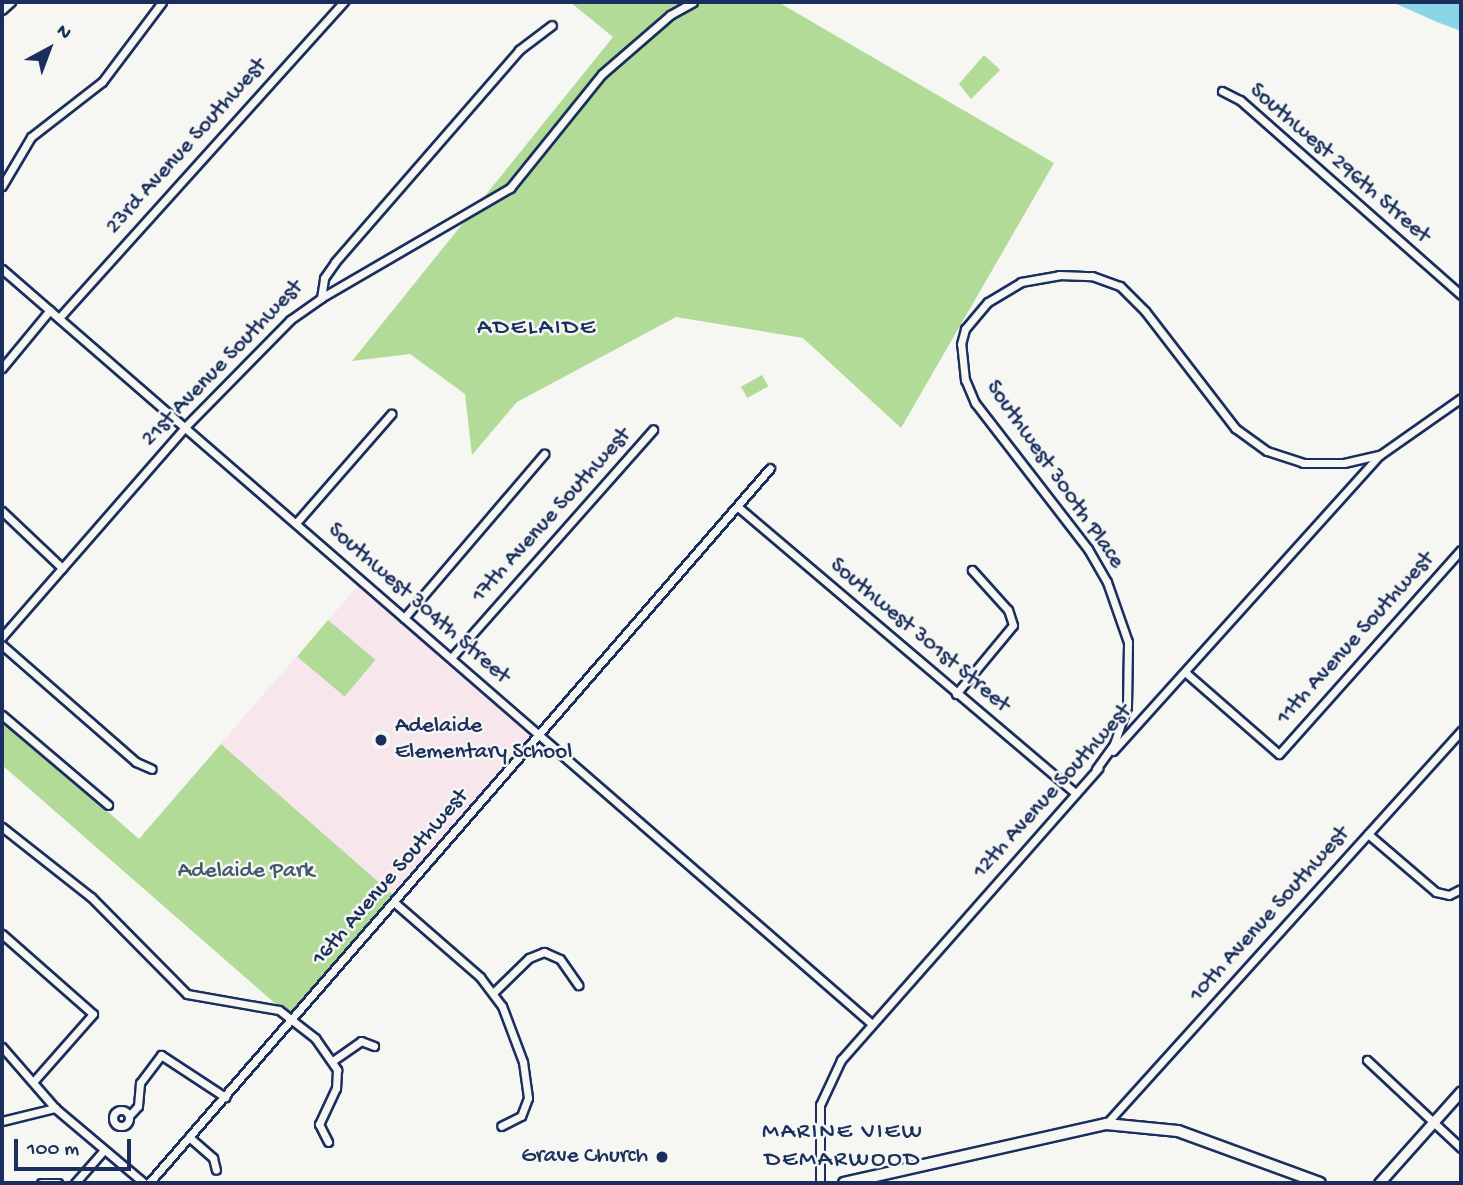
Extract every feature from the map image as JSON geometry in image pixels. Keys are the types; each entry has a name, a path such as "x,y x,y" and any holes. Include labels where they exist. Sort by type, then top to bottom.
{"main road":[{"path":"844,1183 1106,1124 1178,1131 1320,1183"}],"street":[{"path":"2,10 11,2"},
{"path":"2,186 31,137 107,77 162,2"},
{"name":"23rd Avenue Southwest","path":"59,318 344,2"},
{"path":"321,298 510,188 602,74 670,15 693,2"},
{"name":"21st Avenue Southwest","path":"2,637 185,427 290,320 321,298 324,278 335,262 519,50 552,25"},
{"name":"Southwest 296th Street","path":"1222,91 1240,100 1461,295"},
{"name":"Southwest 304th Street","path":"2,269 872,1024"},
{"name":"Southwest 300th Place","path":"1096,769 1114,744 1127,708 1128,642 1107,582 1087,549 975,403 965,380 961,344 965,329 1001,291 1059,275 1108,281 1137,301 1235,428 1267,452 1324,465 1380,455"},
{"path":"2,368 50,310"},
{"path":"1380,455 1461,398"},
{"path":"296,523 391,414"},
{"name":"17th Avenue Southwest","path":"451,658 653,430"},
{"path":"404,618 544,454"},
{"name":"12th Avenue Southwest","path":"820,1183 818,1129 822,1097 841,1060 1096,769 1186,673 1380,455"},
{"name":"16th Avenue Southwest","path":"146,1183 190,1137 395,903 770,468"},
{"name":"Southwest 301st Street","path":"738,507 1076,794"},
{"path":"2,511 62,568"},
{"name":"11th Avenue Southwest","path":"1186,673 1279,754 1461,550"},
{"path":"956,694 1013,625 1008,610 972,570"},
{"path":"2,645 136,762 152,769"},
{"path":"2,715 108,805"},
{"name":"10th Avenue Southwest","path":"1106,1124 1461,731"},
{"path":"2,827 91,897 187,994 267,1006 293,1019 334,1060 336,1088 319,1125 328,1142"},
{"path":"1368,834 1431,889 1449,895 1461,889"},
{"path":"395,903 494,992 509,1020 528,1090 524,1114 501,1126"},
{"path":"2,934 93,1014 34,1081"},
{"path":"494,992 537,953 547,952 560,959 578,985"},
{"path":"334,1060 361,1041 374,1046"},
{"path":"2,1047 55,1108 146,1183"},
{"path":"129,1116 138,1105 141,1083 161,1055 225,1097"},
{"path":"1367,1060 1461,1148"},
{"path":"1379,1183 1461,1091"},
{"path":"2,1121 55,1108"},
{"path":"190,1137 213,1158 216,1170"},
{"path":"75,1183 104,1150"},
{"path":"41,1183 58,1183"}],"shaded area":[{"name":"Adelaide Elementary School","path":"362,581 540,736 398,899 220,744"}],"green space":[{"path":"570,2 778,2 1054,163 901,428 803,338 676,317 517,402 472,455 465,394 410,354 352,361 613,37"},
{"path":"984,55 1000,70 971,99 959,84"},
{"path":"762,375 768,386 747,398 741,387"},
{"path":"328,620 375,660 345,697 297,657"},
{"name":"Adelaide Park","path":"2,719 139,839 221,744 398,899 293,1019 2,765"}],"water":[{"path":"1392,2 1461,2 1461,31 1437,22"}],"place":[{"name":"Adelaide Elementary School","path":"381,740"},
{"name":"Grave Church","path":"662,1157"}],"district":[{"name":"ADELAIDE","path":"537,329"},
{"name":"MARINE VIEW DEMARWOOD","path":"843,1147"}]}
